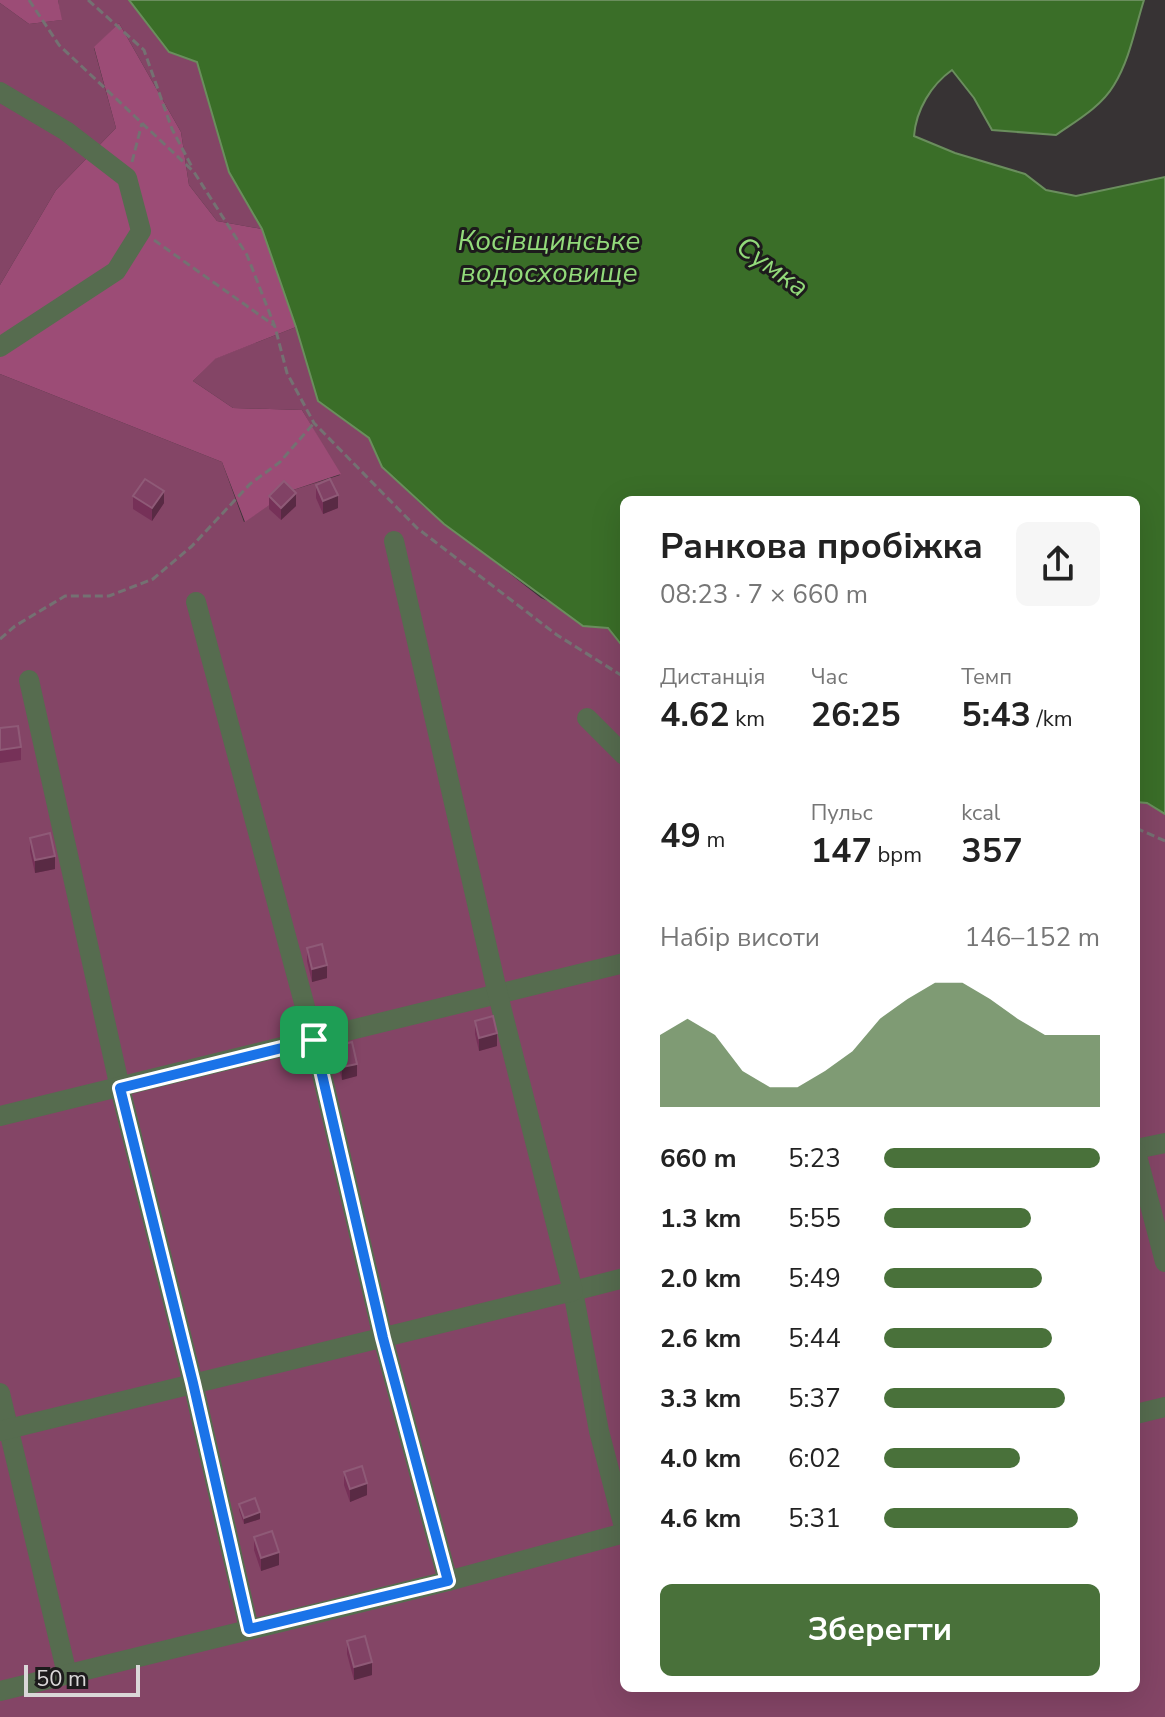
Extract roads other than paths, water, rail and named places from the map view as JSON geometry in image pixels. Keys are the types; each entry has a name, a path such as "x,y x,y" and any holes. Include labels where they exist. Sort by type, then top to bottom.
{"street":[{"path":"0,92 66,131 127,178 141,231 116,271 0,347"},
{"path":"394,541 498,995 573,1291 599,1431 620,1514"},
{"path":"196,602 314,1040 383,1338 448,1581"},
{"path":"29,680 120,1088 193,1383 249,1629"},
{"path":"587,718 620,751"},
{"path":"0,1116 620,964"},
{"path":"1140,1149 1165,1143"},
{"path":"1140,1165 1165,1262"},
{"path":"4,1430 620,1279"},
{"path":"0,1393 4,1430 67,1674"},
{"path":"1140,1413 1165,1407"},
{"path":"0,1691 448,1581 620,1531"}],"water":[{"name":"Косівщинське водосховище","path":"129,0 1144,0 1128,54 1109,93 1056,135 992,130 974,98 952,70 937,83 926,99 914,136 955,153 1025,174 1046,190 1076,196 1165,177 1165,814 1140,802 1140,496 620,496 620,643 608,628 583,626 444,524 382,467 369,438 318,401 262,229 229,172 197,62 169,52"}],"water label":[{"name":"Сумка","path":"773,266"}]}
